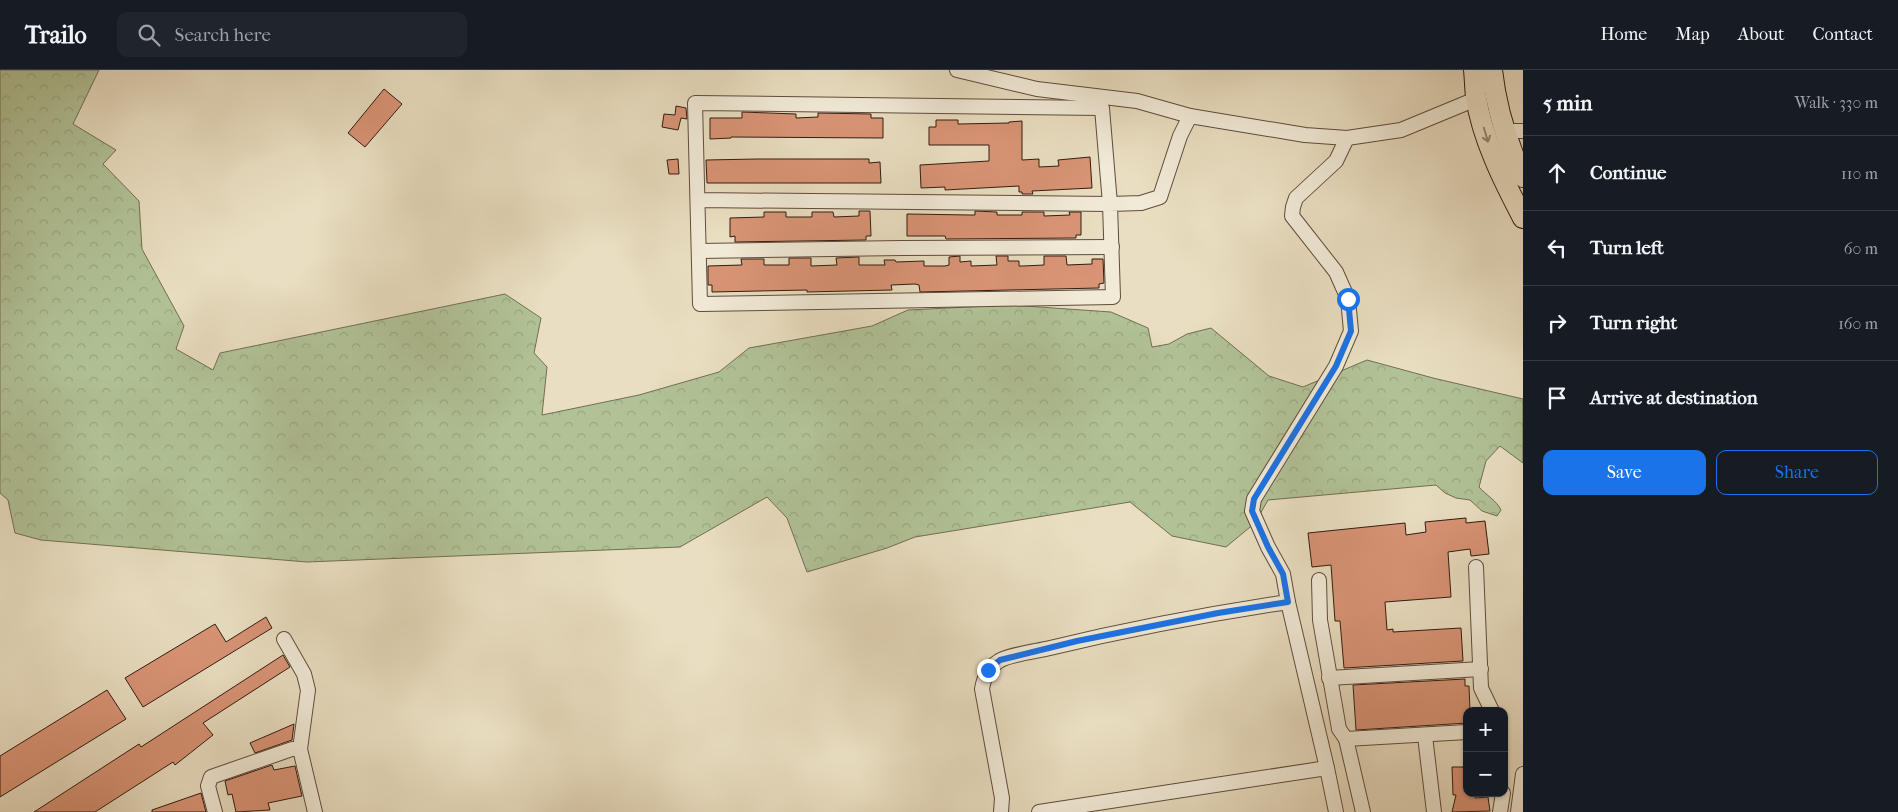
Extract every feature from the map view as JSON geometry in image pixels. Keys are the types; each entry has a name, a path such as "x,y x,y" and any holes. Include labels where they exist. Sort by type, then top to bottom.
{"highway":[{"path":"1474,70 1476,99 1487,137 1499,172 1523,218"},
{"path":"1492,70 1494,94 1514,131 1523,177"}],"street":[{"path":"957,70 1037,89 1136,101 1190,116 1305,135 1347,138 1401,130 1476,99"},
{"path":"695,103 1102,108 1110,204 1113,297 700,304 698,200 695,103"},
{"path":"698,200 1141,203 1160,197 1180,136 1190,116"},
{"path":"1336,812 1283,574 1268,547 1252,511 1254,499 1336,366 1351,331 1348,299 1336,272 1292,216 1292,207 1296,198 1336,161 1347,138"},
{"path":"699,251 1112,247"},
{"path":"1476,567 1481,688 1490,707"},
{"path":"1319,580 1320,620 1329,678 1339,729 1346,739 1363,812"},
{"path":"1000,812 1002,798 982,689 983,680 988,670 1000,660 1077,641 1218,613 1288,602"},
{"path":"284,639 304,674 308,690 300,750 315,812"},
{"path":"1329,678 1481,669"},
{"path":"1346,739 1463,732"},
{"path":"1425,736 1434,812"},
{"path":"215,812 208,786 211,777 292,749 300,750"},
{"path":"1039,812 1327,768"},
{"path":"1518,812 1523,774"},
{"path":"1500,812 1502,797"}],"green space":[{"path":"0,70 99,70 73,124 116,150 103,164 139,201 142,249 184,326 176,349 213,370 220,353 505,294 541,318 534,353 547,367 542,415 639,395 719,372 749,348 872,326 908,310 1010,305 1111,312 1148,328 1152,347 1169,344 1187,334 1211,328 1269,376 1303,387 1367,360 1523,399 1523,463 1500,446 1486,461 1479,487 1501,510 1497,516 1482,511 1470,500 1456,498 1445,493 1436,485 1268,500 1255,523 1226,547 1172,536 1130,502 915,537 887,548 807,572 787,518 767,497 680,547 307,562 41,540 15,533 8,500 0,493"}],"building":[{"path":"384,89 402,104 365,147 348,133"},
{"path":"676,106 686,108 687,119 681,118 678,130 662,127 664,114 675,115"},
{"path":"742,112 796,114 796,118 818,117 818,113 871,114 871,118 883,118 883,138 731,137 710,139 710,118 742,118"},
{"path":"936,120 958,120 958,124 1022,121 1022,160 1039,159 1039,167 1059,166 1058,160 1090,157 1092,188 1032,191 1033,194 1022,194 1022,192 1019,192 1019,186 945,190 945,187 921,188 920,165 989,161 989,145 929,145 929,127 936,127"},
{"path":"678,159 679,174 669,174 667,160"},
{"path":"869,159 869,163 880,162 881,183 707,183 706,160"},
{"path":"859,211 870,211 871,236 866,236 866,240 735,242 735,236 730,237 730,218 764,217 764,212 786,212 786,217 812,217 812,212 833,212 834,217 859,216"},
{"path":"975,211 997,212 997,215 1022,215 1022,212 1044,212 1044,216 1070,215 1069,212 1081,212 1081,235 1076,235 1076,238 946,239 945,236 907,236 907,214 975,215"},
{"path":"960,256 960,262 971,261 971,266 997,265 996,256 1008,256 1008,261 1019,261 1019,266 1044,265 1044,256 1066,256 1067,265 1092,264 1092,259 1103,259 1104,283 1099,284 1099,288 920,292 919,285 915,284 891,285 892,290 807,292 807,290 712,292 712,285 708,285 708,266 742,265 741,259 764,259 764,265 789,265 789,258 811,258 811,266 837,265 836,258 859,257 859,265 885,265 884,260 895,260 896,262 924,261 924,266 945,266 949,265 949,257"},
{"path":"1466,518 1466,523 1485,521 1489,554 1471,556 1470,549 1448,552 1451,597 1385,602 1387,630 1393,629 1393,632 1461,628 1463,661 1344,668 1340,621 1335,621 1331,565 1312,567 1308,533 1405,523 1406,535 1426,532 1425,522"},
{"path":"266,617 272,628 143,707 125,678 215,624 226,642"},
{"path":"283,655 290,667 203,723 213,735 175,765 173,762 95,812 34,812 139,744 141,747"},
{"path":"1465,679 1465,686 1469,686 1470,707 1463,707 1463,723 1356,730 1353,685"},
{"path":"107,690 126,719 0,797 0,756"},
{"path":"294,724 292,740 255,753 250,743"},
{"path":"272,765 274,770 295,766 302,796 268,803 270,810 236,812 232,794 228,795 225,781"},
{"path":"1452,767 1463,767 1463,797 1488,797 1490,811 1452,812 1456,795 1453,795"},
{"path":"201,793 206,812 152,812 152,810"}],"route":[{"path":"988,670 1000,660 1077,641 1218,613 1288,602 1283,574 1268,547 1252,511 1254,499 1336,366 1351,331 1348,299"}]}
